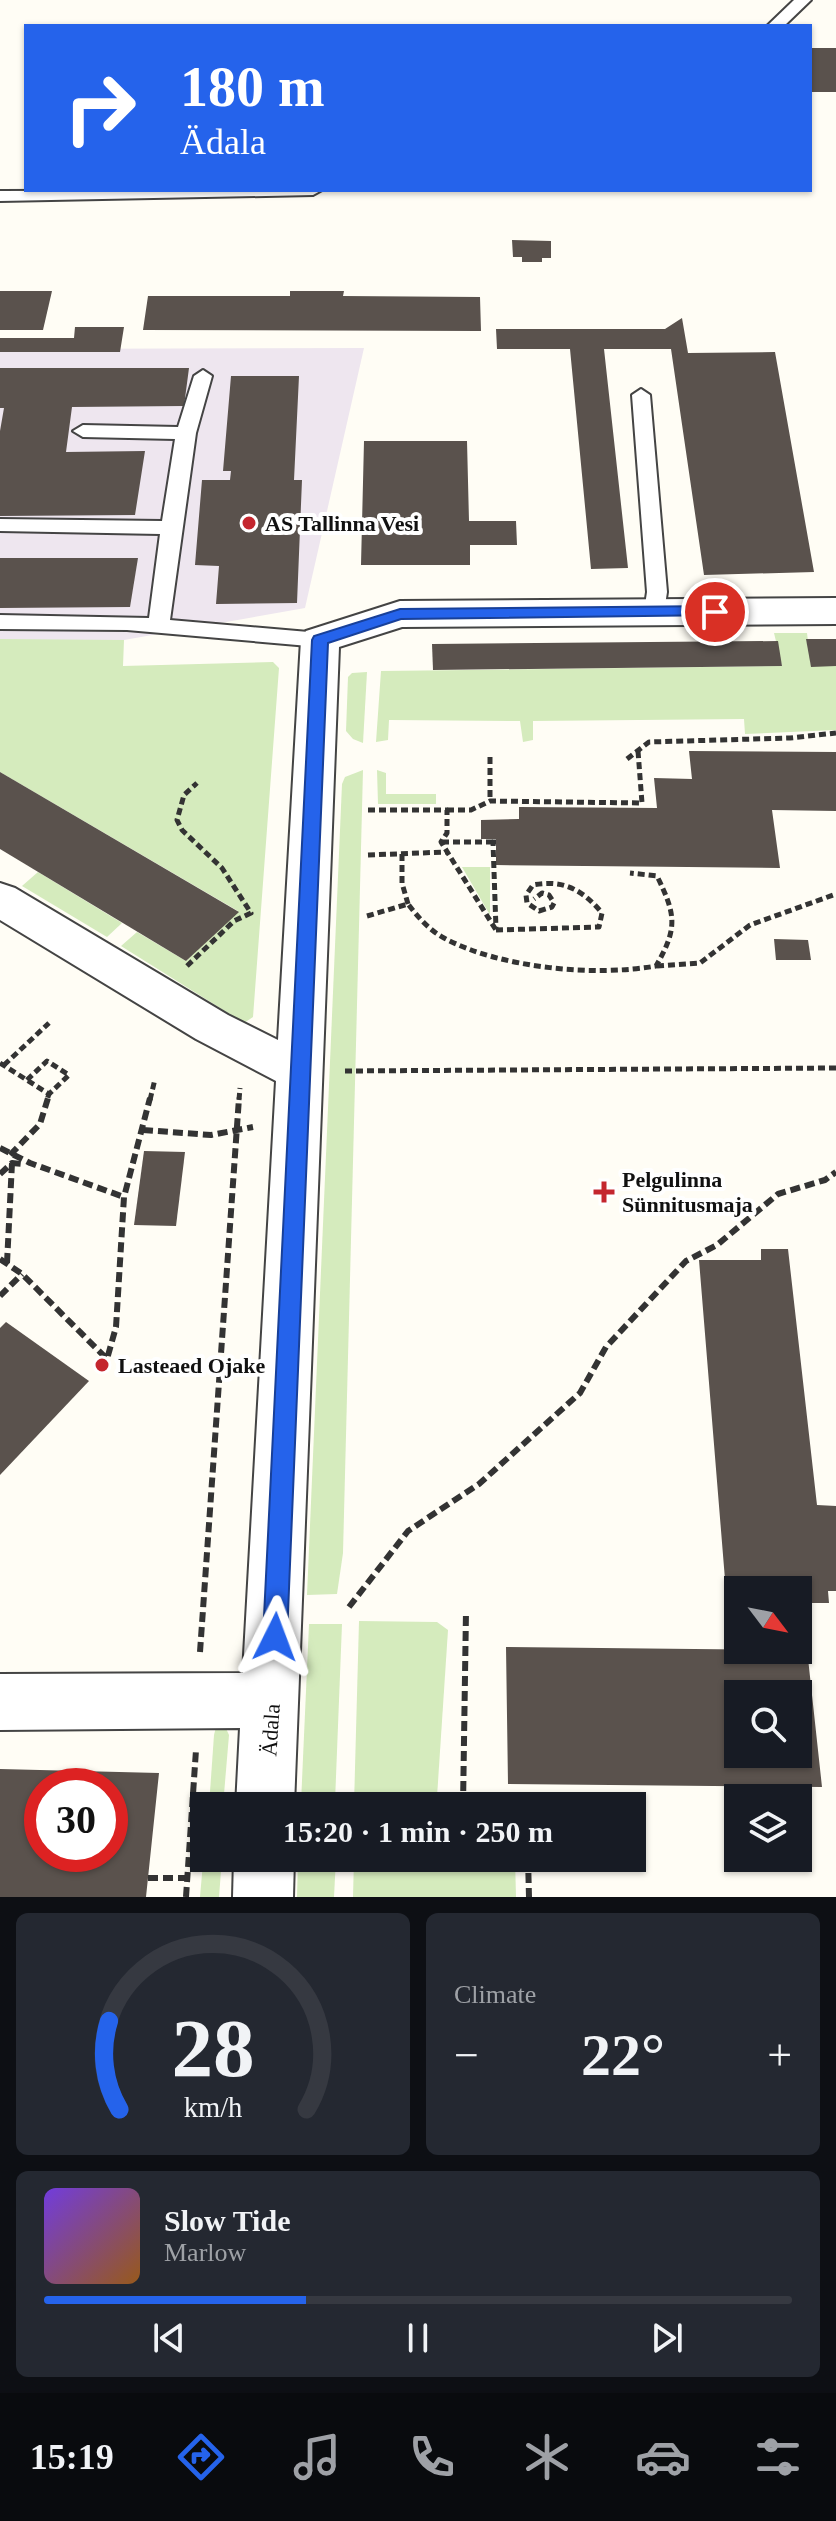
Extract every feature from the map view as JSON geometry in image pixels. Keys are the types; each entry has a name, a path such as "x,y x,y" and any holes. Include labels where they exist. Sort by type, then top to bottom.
{"street":[{"path":"320,640 400,614 836,611"},
{"name":"Ädala","path":"266,1792 320,640"},
{"path":"0,899 245,1043 298,1096"},
{"path":"0,1702 272,1700"},
{"path":"263,1897 264,1872"}],"lane":[{"path":"777,24 803,0"},
{"path":"0,196 209,192"},
{"path":"159,627 186,433 203,376"},
{"path":"641,395 657,592 654,612"},
{"path":"83,431 186,433"},
{"path":"0,525 171,528"},
{"path":"0,622 127,623 320,640"}],"path":[{"path":"627,759 649,742 790,738 836,733"},
{"path":"368,810 471,810 490,801 642,803 638,751"},
{"path":"490,757 490,801"},
{"path":"155,992 234,921 251,913 222,868 182,830 177,820 184,795 197,783"},
{"path":"441,842 447,833 447,810"},
{"path":"441,842 494,842 496,930"},
{"path":"441,842 496,930"},
{"path":"368,855 447,852"},
{"path":"402,854 402,883 408,904 421,920 443,938 485,956 590,970 644,970 656,966 700,963 750,925 836,894"},
{"path":"630,873 657,876 672,905 675,932 656,966"},
{"path":"496,930 599,927 602,913 579,889 545,882 533,885 526,895 527,903 539,911 552,907 554,903 549,895 542,893 534,899"},
{"path":"367,916 408,904"},
{"path":"49,1023 2,1064 49,1094"},
{"path":"186,1897 199,1701 203,1580 235,1130 245,1043"},
{"path":"10,1155 40,1124 49,1094 69,1075 47,1061 27,1080"},
{"path":"143,1130 211,1135 235,1130 298,1096 836,1068"},
{"path":"0,1259 22,1274 107,1359 116,1327 124,1197 155,1079"},
{"path":"0,1148 27,1165"},
{"path":"12,1163 101,1186 124,1197"},
{"path":"0,1174 12,1163"},
{"path":"7,1264 12,1163"},
{"path":"349,1607 408,1531 479,1484 580,1393 606,1347 686,1261 717,1245 778,1194 825,1180 836,1172"},
{"path":"0,1296 22,1274"},
{"path":"463,1792 466,1611"},
{"path":"528,1872 529,1897"},
{"path":"148,1878 188,1878"}],"shaded area":[{"path":"364,348 305,608 124,640 0,641 0,349"}],"green space":[{"path":"774,633 807,633 811,666 836,666 836,730 745,734 744,719 533,721 533,740 523,742 520,721 389,720 388,740 376,742 381,671 782,666"},
{"path":"0,639 124,640 123,666 273,662 279,668 253,1017 244,1023 121,946 137,932 186,961 238,911 0,772"},
{"path":"367,672 363,743 353,739 346,731 348,677 352,673"},
{"path":"363,770 343,1553 337,1594 307,1595 342,784 345,777"},
{"path":"377,770 386,773 386,794 436,794 436,804 378,804"},
{"path":"462,867 490,867 490,915"},
{"path":"38,872 122,923 107,937 22,886"},
{"path":"359,1621 437,1622 448,1630 437,1792 354,1792"},
{"path":"309,1624 342,1624 335,1792 301,1792"},
{"path":"224,1724 229,1735 224,1792 210,1792 216,1727"},
{"path":"202,1872 221,1872 219,1897 200,1897"},
{"path":"298,1872 335,1872 334,1897 297,1897"},
{"path":"354,1872 515,1872 516,1897 353,1897"}],"building":[{"path":"812,48 836,48 836,92 812,92"},
{"path":"512,240 551,241 551,258 542,258 542,262 522,262 522,257 513,257"},
{"path":"0,291 52,291 43,330 0,330"},
{"path":"290,291 344,291 343,296 480,297 481,331 143,330 148,296 290,296"},
{"path":"682,318 688,353 775,352 814,572 704,575 671,349 604,349 628,568 591,569 570,349 497,349 496,329 665,329"},
{"path":"75,327 124,327 120,352 0,352 0,338 74,338"},
{"path":"0,368 189,368 184,406 72,407 66,452 145,451 135,515 0,516 0,431 4,408 0,408"},
{"name":"AS Tallinna Vesi","path":"231,376 299,376 294,480 302,480 297,603 216,604 219,566 195,565 202,480 230,480 231,471 223,471"},
{"path":"364,441 467,441 469,521 516,521 517,545 470,545 470,565 361,565"},
{"path":"0,558 138,558 130,607 0,608"},
{"path":"806,639 836,639 836,666 811,667"},
{"path":"778,641 782,666 433,670 432,644"},
{"path":"689,751 836,752 836,811 772,810 780,868 496,865 496,839 481,839 481,820 519,819 519,807 657,808 654,778 692,779"},
{"path":"0,772 239,912 186,961 0,849"},
{"path":"774,939 808,940 811,960 776,960"},
{"path":"144,1151 185,1152 176,1226 134,1225"},
{"name":"Pelgulinna Sünnitusmaja","path":"761,1249 788,1249 817,1505 836,1506 836,1591 828,1591 829,1603 812,1603 812,1576 725,1576 699,1260 761,1260"},
{"path":"6,1322 89,1381 0,1475 0,1328"},
{"name":"Pelgulinna Sünnitusmaja","path":"506,1647 724,1649 724,1664 809,1664 810,1680 724,1680 724,1768 812,1768 812,1695 822,1787 812,1787 812,1784 508,1784"},
{"path":"0,1769 24,1770 24,1872 128,1872 128,1772 159,1773 146,1897 0,1897"}],"place":[{"name":"AS Tallinna Vesi","path":"249,523"},
{"name":"Pelgulinna Sünnitusmaja","path":"604,1192"},
{"name":"Lasteaed Ojake","path":"102,1365"}],"route":[{"path":"275,1637 320,640 400,614 715,612"}]}
